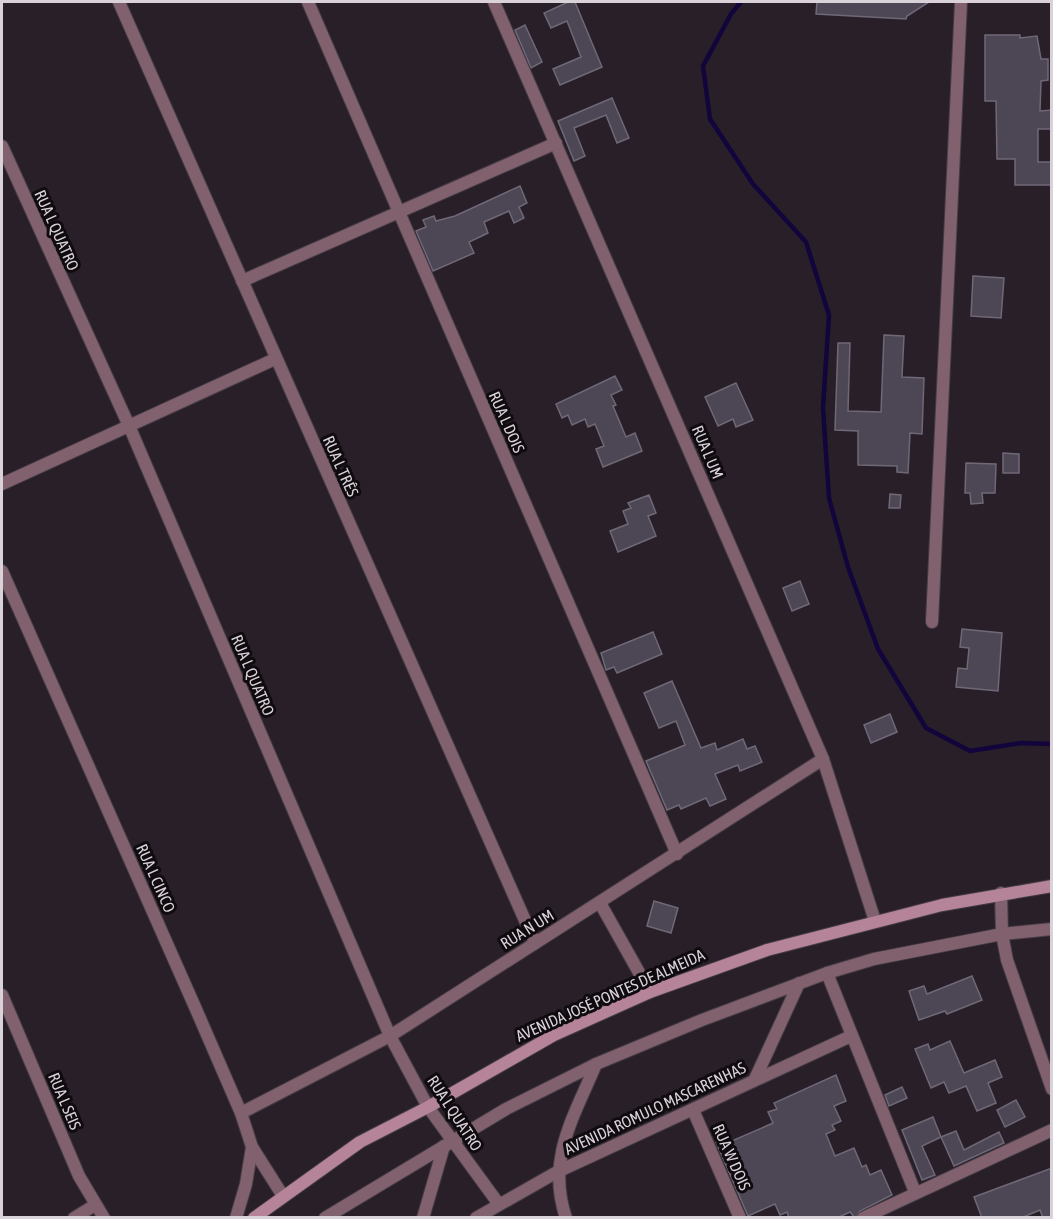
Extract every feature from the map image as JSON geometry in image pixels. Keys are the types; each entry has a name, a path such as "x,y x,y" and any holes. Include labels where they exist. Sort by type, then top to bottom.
{"street":[{"name":"RUA L TRÊS","path":"119,2 535,943"},
{"name":"RUA L DOIS","path":"308,2 677,854"},
{"name":"RUA L UM","path":"494,2 823,759 875,921"},
{"path":"932,622 962,2"},
{"path":"242,281 556,143"},
{"name":"RUA L QUATRO","path":"2,146 130,428 390,1036 448,1143 498,1203"},
{"path":"2,484 130,428 275,359"},
{"name":"RUA L CINCO","path":"2,571 241,1113 252,1147 283,1196"},
{"name":"RUA N UM","path":"241,1113 390,1036 823,759"},
{"name":"AVENIDA JOSÉ PONTES DE ALMEIDA","path":"254,1218 360,1142 428,1107 554,1035 650,992 767,950 875,921 1001,893 1052,886"},
{"path":"1001,893 1002,934 1011,974 1052,1089"},
{"path":"600,903 650,992"},
{"path":"325,1218 448,1143 596,1064 799,983 827,973 932,946 1002,934 1052,929"},
{"path":"827,973 915,1192"},
{"path":"755,1079 799,983"},
{"name":"RUA L SEIS","path":"2,995 79,1176 104,1218"},
{"name":"AVENIDA ROMULO MASCARENHAS","path":"476,1218 498,1203 557,1172 851,1036"},
{"path":"566,1218 557,1172 565,1139 596,1064"},
{"name":"RUA W DOIS","path":"693,1110 740,1218"},
{"path":"863,1218 1052,1130"},
{"path":"423,1218 448,1143"},
{"path":"236,1218 252,1147"},
{"path":"74,1218 95,1205"}],"building":[{"path":"568,2 575,2 602,67 560,85 553,69 581,57 567,21 551,28 544,13"},
{"path":"817,2 929,2 907,16 906,19 816,14"},
{"path":"525,25 542,62 531,68 515,30"},
{"path":"985,35 1020,35 1020,38 1037,36 1041,59 1048,59 1048,80 1041,81 1040,111 1052,110 1052,129 1038,129 1038,162 1051,162 1052,185 1015,185 1015,159 997,159 996,101 985,101"},
{"path":"612,98 629,138 617,143 606,115 574,128 585,156 574,161 558,121"},
{"path":"520,186 527,203 519,207 524,218 514,223 509,211 484,222 488,233 469,242 474,253 433,271 416,231 426,227 423,220 434,216 436,221 455,216"},
{"path":"973,276 1004,278 1001,318 971,316"},
{"path":"884,335 904,336 902,377 924,378 922,434 910,433 908,473 897,472 897,466 858,465 858,431 835,430 838,343 850,343 848,411 881,412"},
{"path":"615,376 622,390 611,395 616,405 613,406 626,437 635,433 642,451 603,467 596,449 604,446 595,424 588,427 585,419 572,425 568,415 562,418 556,404"},
{"path":"736,383 753,420 736,427 733,419 718,426 705,397"},
{"path":"1003,453 1019,454 1019,473 1003,473"},
{"path":"966,463 996,464 995,493 982,493 983,503 971,504 970,493 965,493"},
{"path":"890,494 901,495 900,508 889,508"},
{"path":"649,495 656,513 648,516 656,536 618,552 610,531 628,524 623,511 631,508 628,503"},
{"path":"800,581 809,604 792,611 783,588"},
{"path":"962,629 1002,633 998,691 956,687 958,668 967,669 969,648 960,647"},
{"path":"653,632 662,654 617,673 614,667 606,670 601,653"},
{"path":"672,681 701,748 715,743 717,750 743,739 747,749 755,746 762,762 740,771 738,765 715,774 726,799 710,806 706,798 681,809 679,805 667,810 646,761 685,745 676,721 659,728 644,693"},
{"path":"890,714 897,732 871,743 864,725"},
{"path":"654,901 678,908 671,933 647,926"},
{"path":"972,976 982,1000 947,1014 945,1011 919,1020 909,991 924,986 927,994"},
{"path":"950,1041 964,1073 995,1060 1002,1077 988,1083 996,1103 977,1111 966,1086 949,1093 944,1082 931,1088 915,1049 928,1044 930,1050"},
{"path":"836,1075 846,1101 834,1106 841,1121 832,1125 835,1130 826,1134 835,1156 854,1148 862,1167 866,1165 870,1175 881,1170 892,1195 860,1211 855,1218 850,1212 837,1218 789,1218 787,1212 780,1215 775,1204 748,1216 716,1142 730,1135 732,1141 773,1123 768,1112 777,1109 774,1103"},
{"path":"902,1087 907,1098 889,1106 885,1095"},
{"path":"1016,1100 1025,1117 1005,1127 997,1110"},
{"path":"933,1117 941,1137 922,1146 935,1175 922,1180 902,1130"},
{"path":"956,1131 964,1150 999,1132 1004,1143 954,1166 941,1137"},
{"path":"1052,1168 1052,1218 1043,1218 1040,1210 1021,1218 982,1218 974,1197"}],"waterway":[{"path":"741,2 731,14 703,66 710,119 753,184 806,242 829,315 823,408 829,498 848,567 878,649 926,728 970,751 1021,743 1052,744"}]}
